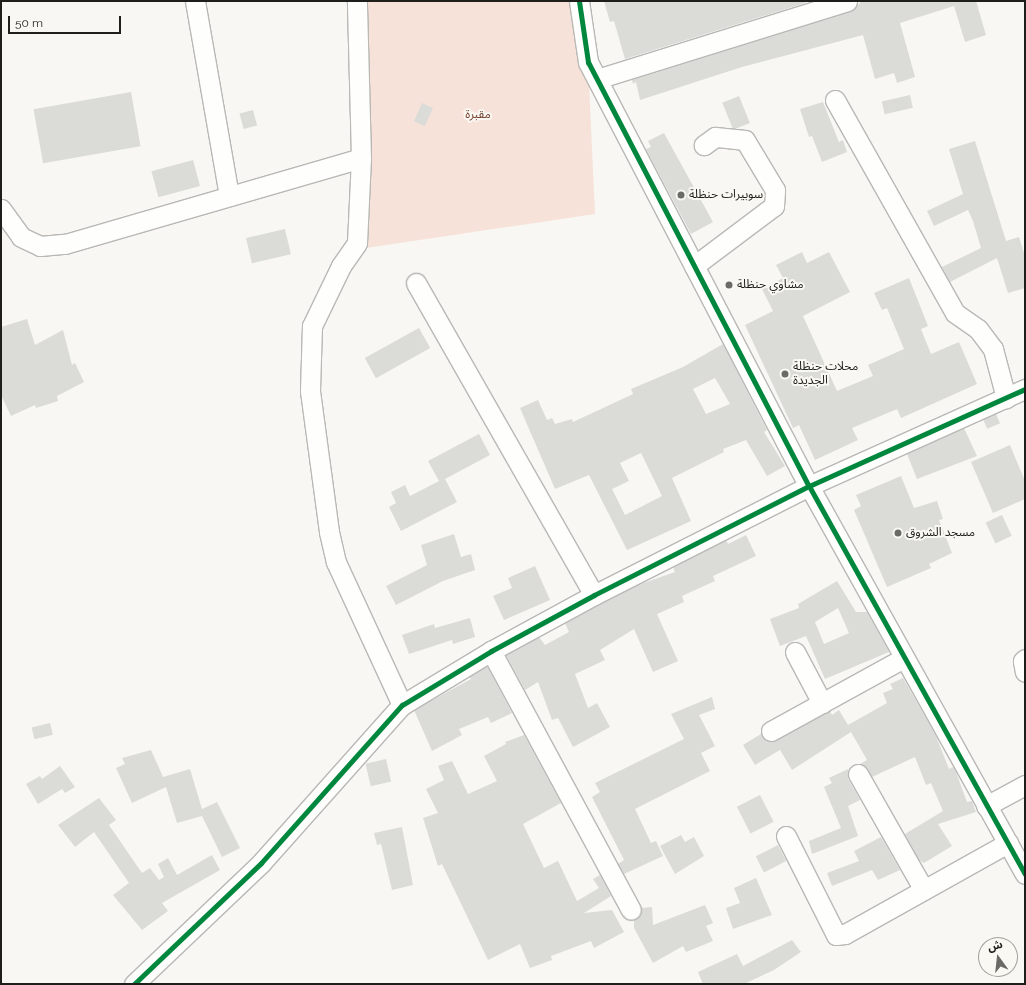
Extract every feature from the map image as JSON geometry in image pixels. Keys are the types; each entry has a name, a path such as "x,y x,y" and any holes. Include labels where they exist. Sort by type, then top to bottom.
{"street":[{"path":"195,1 229,196"},
{"path":"357,1 361,158 357,243 341,266 312,326 310,391 329,532 336,562 402,706"},
{"path":"579,1 588,62 809,486 1025,874"},
{"path":"597,78 846,1"},
{"path":"835,100 955,312 978,329 993,349 1006,398"},
{"path":"694,266 774,206 775,190 744,140 714,137 704,145"},
{"path":"1,209 21,237 40,246 65,244 361,158"},
{"path":"416,283 594,595"},
{"path":"134,984 261,863 402,706 491,651 594,595 809,486 1025,389"},
{"path":"491,651 631,910"},
{"path":"795,652 822,703"},
{"path":"771,731 904,658"},
{"path":"1025,659 1022,661 1025,672"},
{"path":"858,774 924,890"},
{"path":"986,806 1025,786"},
{"path":"786,836 836,935 845,934 1008,843"}],"green space":[{"name":"مقبرة","path":"365,1 576,1 588,62 595,214 366,248"}],"building":[{"path":"604,1 805,1 805,3 625,59 614,21 610,22"},
{"path":"862,1 976,1 986,35 965,42 954,6 900,23 915,77 897,83 894,73 875,79 863,35 742,67 640,100 636,82 633,84 632,80 850,12"},
{"path":"131,92 141,146 43,163 34,109"},
{"path":"910,95 913,108 885,114 882,102"},
{"path":"739,96 750,123 733,130 722,103"},
{"path":"823,102 839,142 843,140 847,152 822,162 812,136 809,137 800,109"},
{"path":"422,103 433,108 425,126 414,121"},
{"path":"253,110 257,125 244,129 239,114"},
{"path":"664,133 713,222 691,234 646,149 651,147 648,141"},
{"path":"975,141 1006,241 1019,237 1025,256 1025,288 1008,293 997,258 950,282 942,267 981,248 973,221 968,210 934,226 927,211 963,194 949,149"},
{"path":"193,160 200,186 158,197 151,171"},
{"path":"285,229 291,254 252,263 246,238"},
{"path":"802,252 807,263 829,252 850,292 803,316 837,391 873,376 868,365 904,349 887,308 882,310 874,293 909,278 928,326 921,329 931,354 959,342 977,384 901,418 897,409 852,428 858,440 815,460 799,425 793,428 745,325 773,311 762,289 783,278 776,265"},
{"path":"27,319 35,345 63,330 72,365 75,363 84,382 57,396 58,401 36,408 35,405 11,416 1,395 1,327"},
{"path":"419,328 430,348 376,378 365,358"},
{"path":"723,344 767,430 764,432 785,466 767,476 746,440 723,449 724,452 672,478 691,521 627,550 589,475 555,489 520,408 538,400 547,420 552,418 555,424 572,419 573,422 633,394 631,389 683,367","holes":["715,378 730,404 706,414 693,389","641,453 662,496 625,515 612,489 629,481 620,463"]},
{"path":"996,414 1000,423 987,429 983,420"},
{"path":"964,428 977,456 917,479 907,454"},
{"path":"479,434 490,455 445,479 457,502 401,531 389,507 396,503 391,492 405,485 410,496 439,481 428,461"},
{"path":"1010,445 1025,481 1025,499 993,513 971,462"},
{"path":"901,476 914,508 937,501 943,519 939,520 952,553 929,564 931,568 887,587 854,510 861,506 856,495"},
{"path":"1002,515 1012,536 995,543 986,523"},
{"path":"454,534 461,557 471,554 475,570 443,581 396,605 386,586 427,565 421,545"},
{"path":"746,535 756,556 713,576 715,581 682,596 684,602 657,614 678,661 653,672 634,629 600,650 605,660 575,674 588,708 597,703 610,727 573,747 558,718 552,720 538,682 525,690 506,655 539,637 545,645 569,632 565,623 635,586 675,572 673,567 726,540 728,544"},
{"path":"535,566 550,600 504,620 493,596 512,588 508,578"},
{"path":"837,581 856,612 867,612 889,652 825,679 806,636 780,646 770,619 799,608 798,604","holes":["838,608 849,633 824,644 815,622"]},
{"path":"470,618 475,637 453,644 452,640 409,654 402,635 434,624 435,628"},
{"path":"487,666 512,713 491,723 488,717 459,729 462,735 432,751 414,710 471,679 469,677"},
{"path":"903,678 936,736 949,769 953,767 967,802 972,801 976,812 938,824 952,846 924,863 919,860 905,834 943,811 931,783 926,785 915,757 872,777 860,764 867,760 851,732 792,770 780,750 755,765 743,745 761,734 766,741 776,741 830,711 832,715 839,710 848,725 887,703 883,693 893,689 890,684"},
{"path":"712,697 715,709 699,715 715,746 701,753 710,771 635,809 651,843 656,841 663,856 624,874 618,864 624,860 592,797 600,792 595,783 684,739 671,714"},
{"path":"50,723 53,735 34,739 32,728"},
{"path":"524,735 561,803 523,824 544,868 558,861 577,901 599,888 593,879 600,875 611,896 584,913 612,910 624,932 594,948 591,941 551,956 552,960 530,968 520,944 488,960 442,864 438,866 423,818 438,813 426,789 444,780 438,766 452,761 468,794 497,781 484,756 506,744 505,742"},
{"path":"151,750 163,777 190,769 202,809 217,802 240,848 222,857 202,816 177,823 166,787 132,803 116,768 125,764 122,758"},
{"path":"386,759 391,781 371,786 366,764"},
{"path":"60,766 75,787 65,793 62,789 38,804 26,784 40,776 42,779"},
{"path":"848,769 848,779 860,800 848,806 858,836 812,854 809,841 841,828 824,787 832,783 829,778"},
{"path":"760,795 774,822 750,834 737,807"},
{"path":"99,798 116,820 109,825 142,873 150,868 159,880 164,877 158,864 168,858 177,875 212,855 220,870 162,903 168,911 142,930 113,895 129,883 94,832 75,847 58,825"},
{"path":"402,827 413,885 392,890 381,844 377,845 374,833"},
{"path":"681,835 685,842 694,837 704,856 675,874 660,846"},
{"path":"881,837 900,870 878,880 872,870 832,886 827,873 859,861 854,851"},
{"path":"778,845 786,861 764,872 756,856"},
{"path":"756,878 772,915 733,929 726,908 740,903 734,888"},
{"path":"705,905 713,923 706,926 713,941 686,952 683,946 653,963 634,928 634,920 640,916 642,908 652,907 653,925"},
{"path":"792,940 801,952 774,970 744,984 703,984 698,972 737,954 743,966"}],"cycle path":[{"path":"579,1 588,62 809,486 1025,874"},
{"path":"134,984 261,863 402,705 491,651 594,595 809,486 1025,389"}],"place":[{"name":"سوبيرات حنظلة","path":"681,195"},
{"name":"مشاوي حنظلة","path":"729,285"},
{"name":"محلات حنظلة الجديدة","path":"785,374"},
{"name":"مسجد الشروق","path":"898,533"}]}
